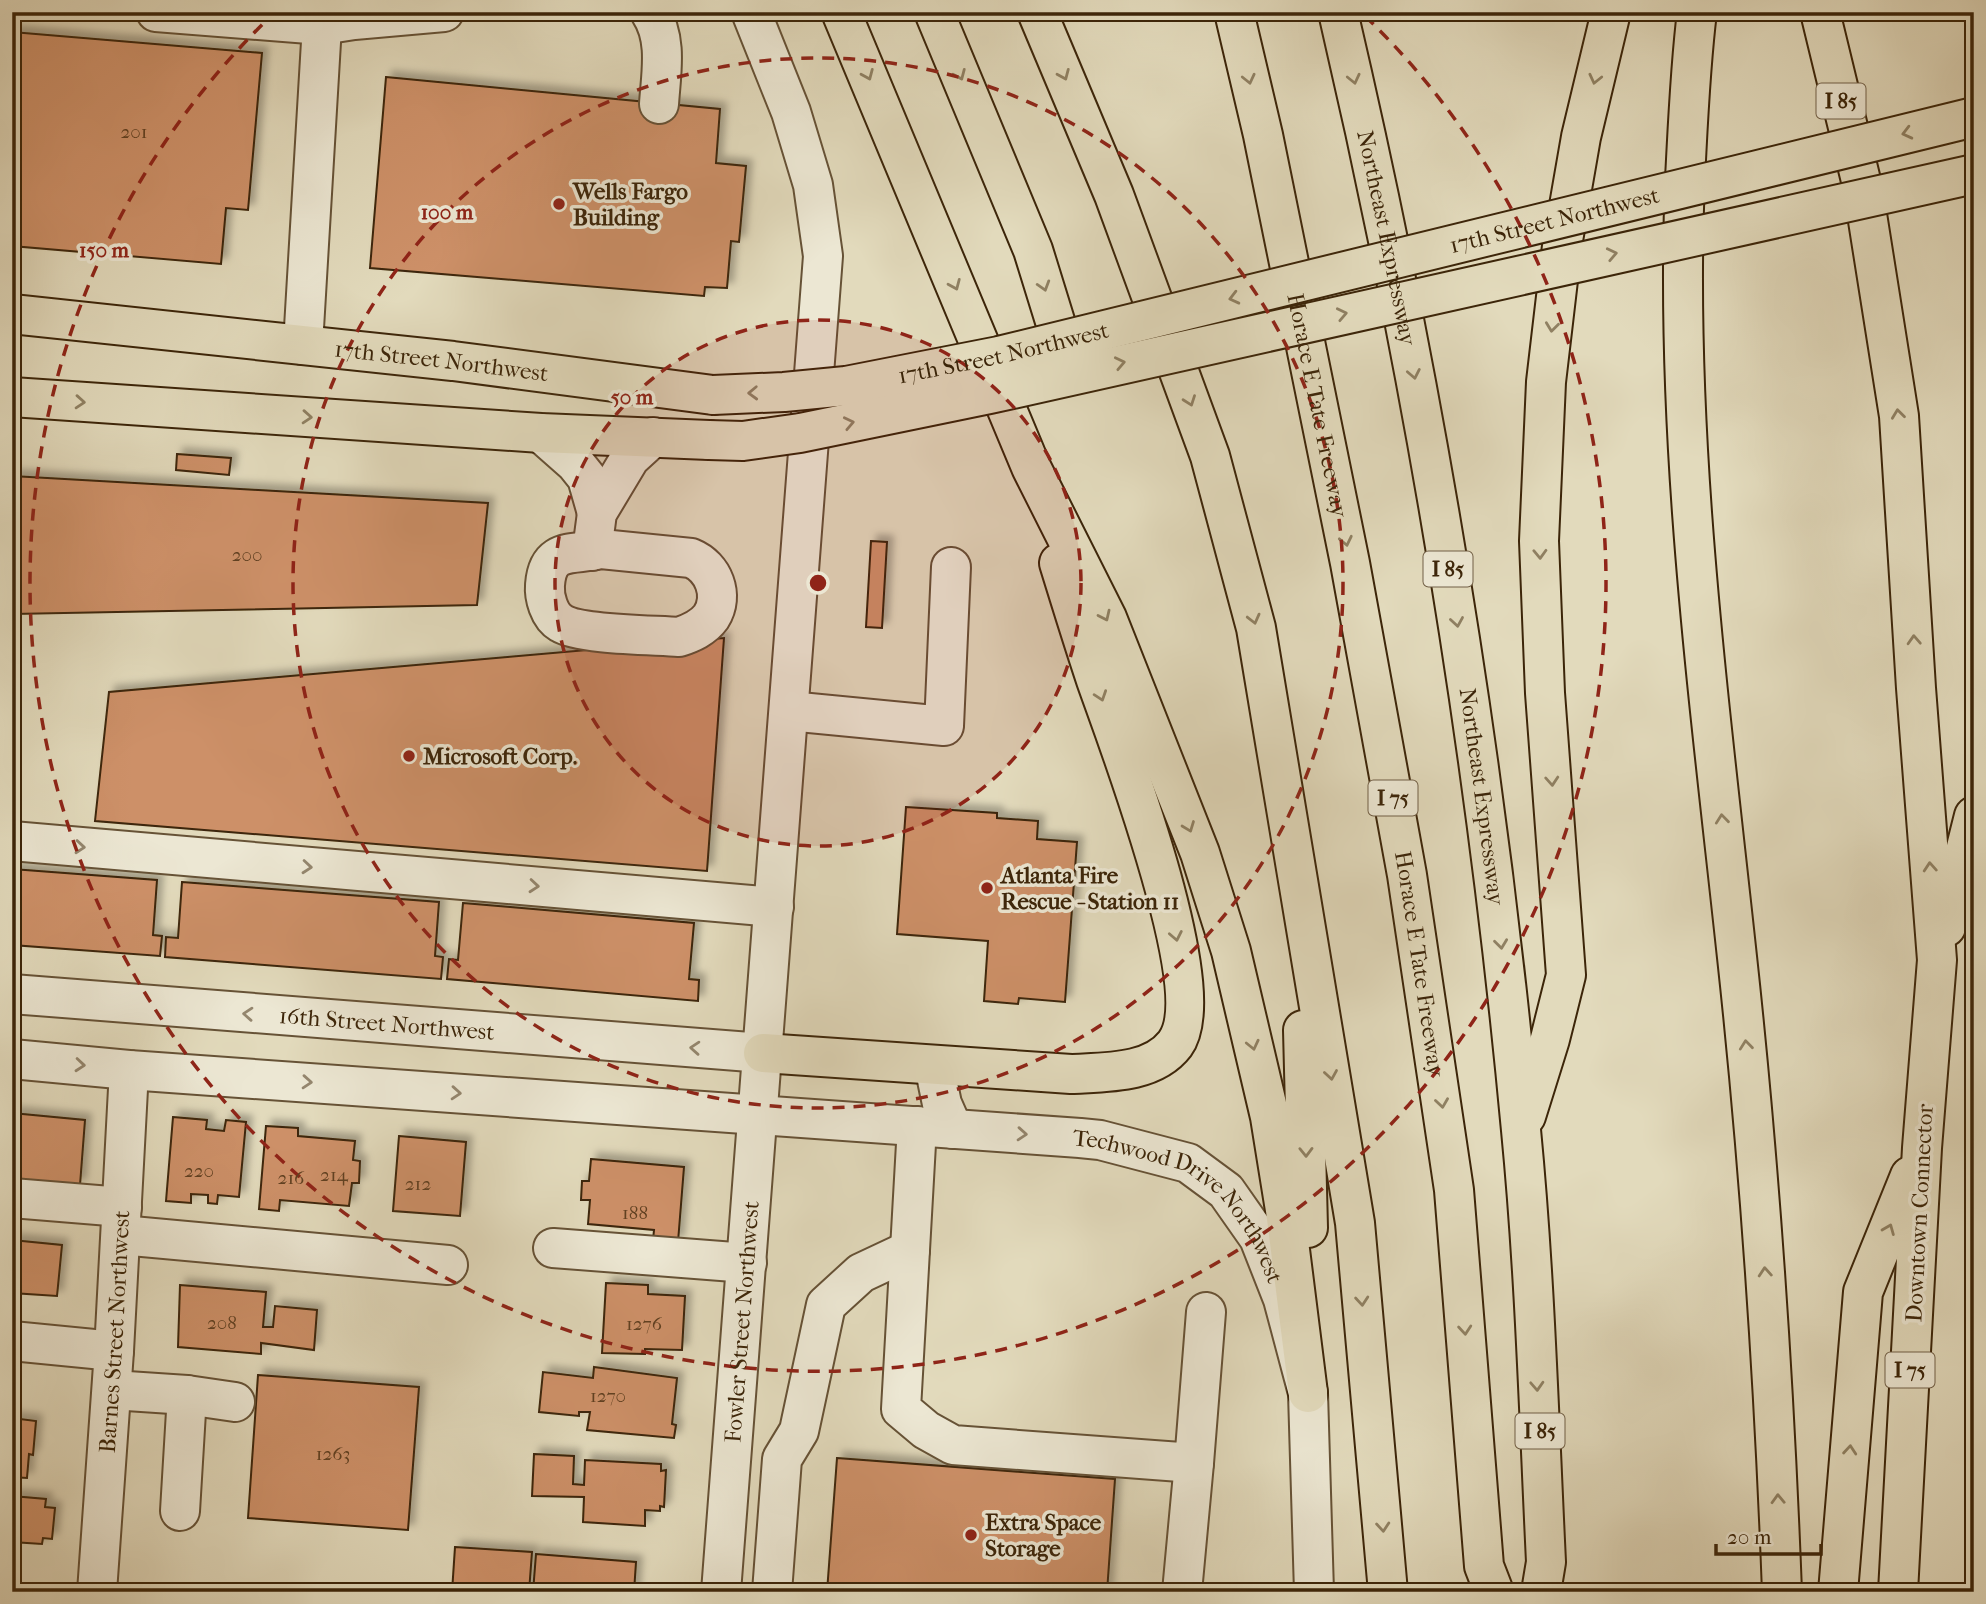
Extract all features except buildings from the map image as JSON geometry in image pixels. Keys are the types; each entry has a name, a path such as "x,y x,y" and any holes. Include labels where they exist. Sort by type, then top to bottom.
{"main road":[{"path":"841,12 1031,467 1107,618 1200,853 1231,951 1270,1116 1308,1393"},
{"path":"934,12 1033,250 1066,358"},
{"path":"1037,12 1114,195 1210,456 1256,628 1355,1223 1388,1592"},
{"name":"Horace E Tate Freeway","path":"1234,12 1263,135 1350,563 1407,875 1454,1190 1484,1566 1494,1592"},
{"name":"Northeast Expressway","path":"1338,12 1394,269 1425,432 1483,804 1522,1131 1546,1562 1541,1592"},
{"path":"1522,1131 1566,975 1545,694 1539,541 1546,382 1562,246 1581,137 1611,12"},
{"path":"1697,12 1690,69 1682,344 1690,506 1760,1191 1775,1418 1782,1592"},
{"name":"I 85","path":"1820,12 1863,189 1899,416 1937,960"},
{"name":"17th Street Northwest","path":"12,397 541,433 743,441 800,433 990,394 1066,358 1974,117"},
{"name":"17th Street Northwest","path":"12,314 453,361 713,395 785,392 1066,358 1974,174"},
{"path":"763,1053 1071,1074 1118,1071 1155,1062 1176,1043 1185,1017 1172,917 1145,823 1078,626 1031,467"},
{"path":"1289,815 1304,1043 1308,1206 1308,1393"},
{"name":"I 75","path":"1937,960 1974,816"},
{"name":"Downtown Connector","path":"1898,1592 1922,1148 1937,960"},
{"path":"1838,1592 1863,1292 1922,1148"}],"street":[{"path":"156,12 322,25 444,12"},
{"path":"650,12 657,23 662,48 659,104"},
{"name":"Fowler Street Northwest","path":"721,1592 823,256 813,185 791,112 751,12"},
{"path":"303,345 322,25"},
{"path":"541,433 575,463 587,478 597,513 592,551"},
{"path":"597,513 630,458 653,437"},
{"path":"789,711 944,726 951,567"},
{"path":"12,841 774,906"},
{"name":"16th Street Northwest","path":"12,994 763,1053"},
{"path":"12,1059 129,1070 758,1114"},
{"path":"934,1065 942,1104 910,1250 901,1409 926,1430 953,1445 1194,1463"},
{"name":"Barnes Street Northwest","path":"97,1592 112,1390 129,1070"},
{"name":"Techwood Drive Northwest","path":"758,1114 1100,1140 1188,1163 1226,1191 1259,1238 1283,1299 1308,1393 1314,1592"},
{"path":"12,1198 121,1221 448,1265"},
{"path":"553,1248 747,1263"},
{"path":"772,1592 782,1459 799,1431 827,1305 861,1273 910,1250"},
{"path":"1182,1592 1206,1312"},
{"path":"12,1341 114,1351"},
{"path":"112,1390 187,1395 235,1402"},
{"path":"180,1511 187,1395"}],"place":[{"name":"Wells Fargo Building","path":"559,204"},
{"name":"Microsoft Corp.","path":"409,756"},
{"name":"Atlanta Fire Rescue - Station 11","path":"987,888"},
{"name":"Extra Space Storage","path":"971,1535"}]}
